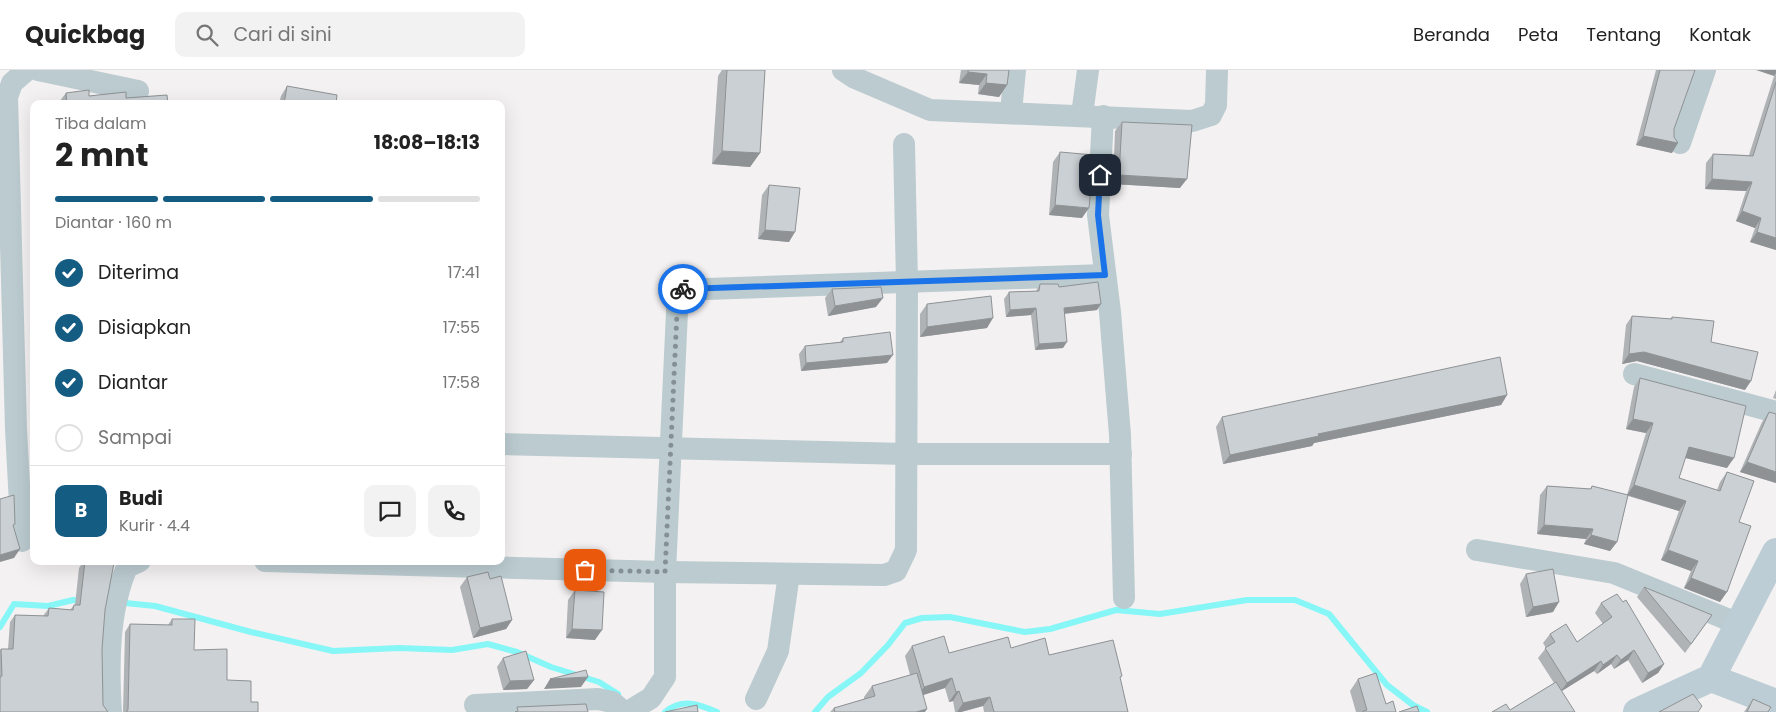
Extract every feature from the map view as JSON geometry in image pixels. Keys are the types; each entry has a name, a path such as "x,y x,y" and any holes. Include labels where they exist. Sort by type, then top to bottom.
{"main road":[{"path":"1637,712 1711,678 1776,552"},
{"path":"1711,678 1776,703"}],"street":[{"path":"38,70 138,91"},
{"path":"843,70 856,78 930,110 1092,115 1192,121 1210,115 1216,105 1217,70"},
{"path":"1011,112 1015,70"},
{"path":"1088,70 1098,215 1110,312 1120,454 1124,598"},
{"path":"1680,143 1705,70"},
{"path":"13,77 7,96 25,429 22,541"},
{"path":"411,565 789,574 884,575 896,572 906,550 907,282 904,144"},
{"path":"475,705 598,699 612,702 626,712 651,698 665,677 665,572 678,290 1105,275"},
{"path":"1634,374 1776,412"},
{"path":"505,444 906,454 1120,454"},
{"path":"1476,550 1614,573 1738,624"},
{"path":"111,712 109,682 114,609 127,567 131,565"},
{"path":"756,700 778,652 789,574"}],"building":[{"path":"727,70 765,70 760,153 722,151"},
{"path":"968,70 1009,70 1007,85 986,83 987,74 968,72"},
{"path":"1660,70 1695,70 1674,129 1674,137 1678,143 1643,136"},
{"path":"1776,82 1776,238 1757,232 1761,218 1742,211 1752,182 1712,179 1713,154 1753,156"},
{"path":"287,86 337,95 336,100 285,100"},
{"path":"89,90 89,96 126,92 126,98 167,95 168,100 67,100 66,93"},
{"path":"1122,122 1192,125 1187,179 1119,175"},
{"path":"1060,152 1094,155 1089,208 1055,205"},
{"path":"769,185 800,188 795,232 765,230"},
{"path":"1098,282 1101,304 1064,308 1067,342 1039,344 1036,308 1010,310 1009,292 1039,291 1040,284 1058,284 1059,287"},
{"path":"881,287 883,298 835,306 832,289"},
{"path":"991,296 993,318 927,327 927,304"},
{"path":"1632,316 1714,321 1711,342 1758,352 1751,381 1644,352 1629,354"},
{"path":"890,332 893,355 806,363 805,346 843,342 843,338"},
{"path":"1500,357 1507,395 1318,434 1319,436 1230,455 1222,417"},
{"path":"1640,378 1746,406 1734,458 1689,447 1679,478 1720,491 1727,472 1754,481 1739,522 1751,526 1727,592 1691,578 1698,561 1668,550 1686,501 1634,485 1653,423 1633,419"},
{"path":"1769,412 1776,414 1776,472 1747,462"},
{"path":"1547,486 1591,489 1592,486 1628,495 1617,542 1591,535 1593,529 1544,525"},
{"path":"14,495 15,524 13,525 20,549 0,555 0,499"},
{"path":"85,565 114,565 105,610 102,649 103,705 108,712 0,712 1,649 13,649 15,615 48,616 49,608 73,610 74,605 80,605"},
{"path":"1553,569 1559,602 1533,607 1526,574"},
{"path":"488,572 490,579 501,576 512,620 480,628 467,577"},
{"path":"1644,587 1712,615 1691,644"},
{"path":"575,590 604,592 602,630 572,629"},
{"path":"1617,594 1623,602 1626,600 1664,664 1648,673 1634,650 1621,660 1617,655 1603,665 1601,661 1567,683 1545,648 1555,642 1550,634 1566,624 1577,642 1612,617 1601,603"},
{"path":"172,619 195,619 194,650 227,649 227,680 251,681 251,702 258,702 258,712 126,712 128,710 130,624 172,625"},
{"path":"944,636 949,653 1008,637 1011,648 1045,638 1049,655 1113,640 1128,712 994,712 990,697 963,703 959,691 956,692 952,678 924,687 912,646"},
{"path":"526,651 534,680 510,681 503,658"},
{"path":"586,670 588,677 550,679"},
{"path":"917,673 927,709 916,712 835,712 834,708 875,696 872,686"},
{"path":"1376,673 1386,704 1393,701 1396,712 1363,712 1367,710 1358,679"},
{"path":"1556,682 1575,712 1492,712 1506,704 1510,710"},
{"path":"1693,694 1702,706 1698,712 1659,712"},
{"path":"1753,699 1771,707 1768,712 1747,712"},
{"path":"586,704 588,712 515,712 518,711 517,707"},
{"path":"697,705 698,712 665,712"},
{"path":"1417,706 1419,712 1399,712"}],"waterway":[{"path":"0,627 14,604 48,606 73,600 82,601"},
{"path":"815,712 828,697 861,673 888,645 905,623 922,618 950,617 1025,632 1050,629 1116,610 1160,614 1247,600 1295,600 1329,614 1387,685 1413,705 1427,712"},
{"path":"125,603 155,606 251,632 333,651 399,648 452,650 488,644 517,652 551,667 599,682 618,694"},
{"path":"665,712 684,704 697,705 717,712"}],"way so far":[{"path":"585,570 665,572 678,290 683,289"}],"route":[{"path":"683,289 1105,275 1098,215 1100,175"}]}
